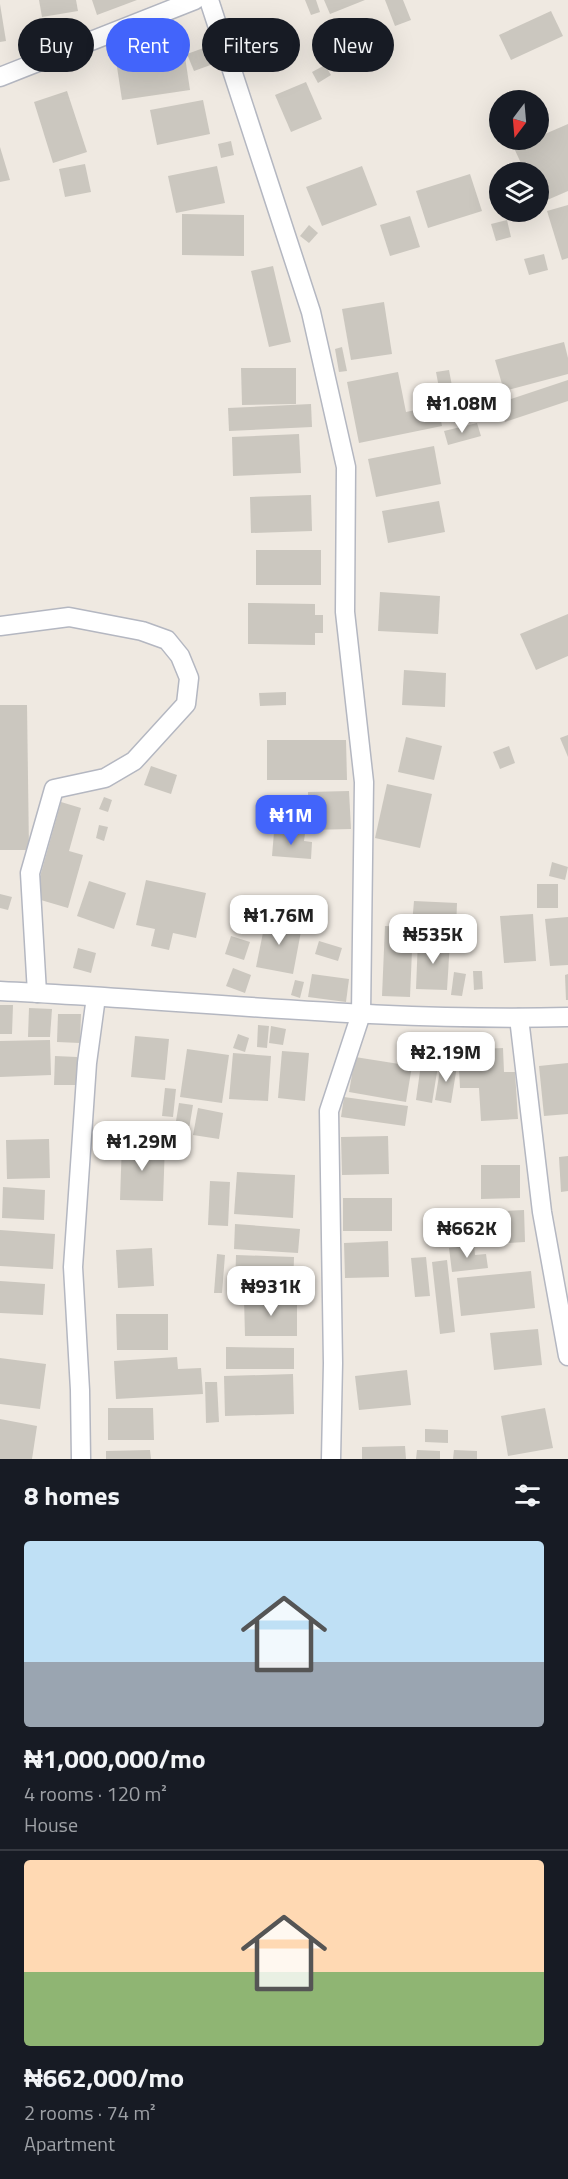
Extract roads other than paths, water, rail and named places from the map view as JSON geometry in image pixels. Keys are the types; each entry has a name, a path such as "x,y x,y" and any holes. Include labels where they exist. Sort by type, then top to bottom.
{"street":[{"path":"0,77 195,0"},
{"path":"209,0 311,312 346,467 345,612 364,782 362,1014 329,1111 333,1363 331,1459"},
{"path":"0,626 69,617 142,631 167,640 180,656 189,678 186,704 134,762 105,778 54,789 30,873 37,993"},
{"path":"0,991 362,1014 568,1017"},
{"path":"81,1459 80,1390 73,1268 87,1064 96,997"},
{"path":"519,1018 542,1212 568,1356"}]}
